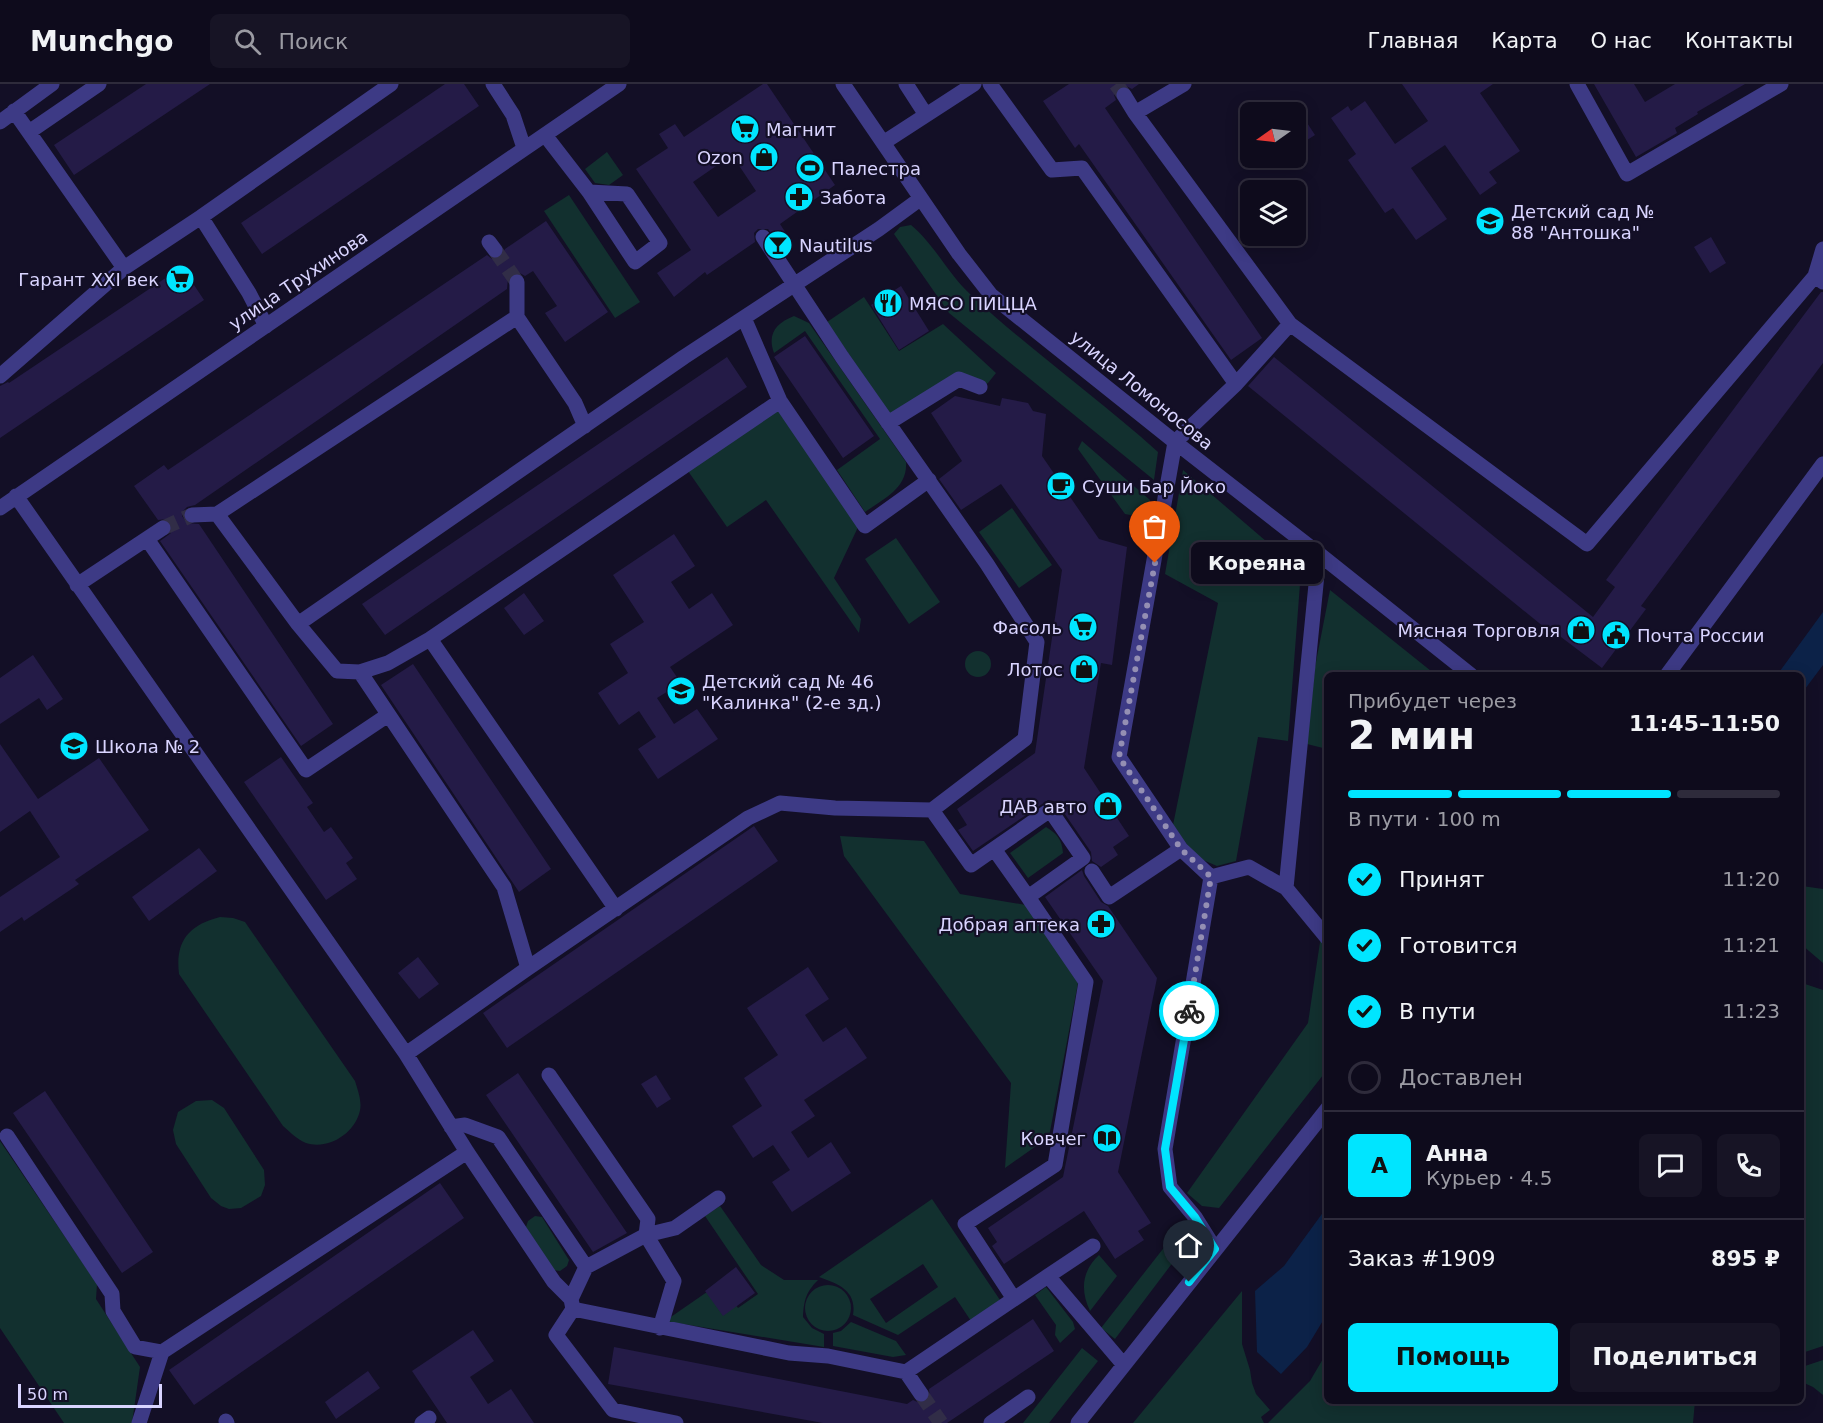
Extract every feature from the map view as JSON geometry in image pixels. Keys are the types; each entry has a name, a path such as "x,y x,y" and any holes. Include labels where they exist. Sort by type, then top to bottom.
{"street":[{"path":"0,122 52,84"},
{"path":"29,132 99,84"},
{"path":"0,376 124,268 391,84"},
{"path":"493,84 513,115 524,148"},
{"name":"улица Трухинова","path":"1,505 619,84"},
{"name":"улица Ломоносова","path":"843,84 959,254 992,294 1175,442 1467,672"},
{"path":"906,84 926,115"},
{"path":"883,143 974,84"},
{"path":"990,84 1052,170 1082,168 1236,384"},
{"path":"1135,113 1184,84"},
{"path":"1577,84 1627,174 1781,84"},
{"path":"1124,95 1290,324 1587,544 1819,279 1823,249"},
{"path":"15,111 124,268"},
{"path":"545,135 589,192 635,262 660,243 627,194 589,192"},
{"path":"298,624 684,357 879,229 920,199"},
{"path":"201,217 249,293 266,326"},
{"path":"406,1054 748,818 780,803 835,808 932,810 1026,739 1037,642 987,564 793,285 763,237"},
{"path":"517,282 517,317 575,403 585,426"},
{"path":"192,515 217,514 517,317"},
{"path":"744,318 780,401 865,526 929,480"},
{"path":"1211,877 1181,849 1119,757 1175,442 1236,384 1290,324"},
{"path":"888,423 958,379 980,387"},
{"path":"217,514 298,624 337,671 360,672 388,663 430,639 780,401"},
{"path":"1669,672 1823,464"},
{"path":"16,496 406,1054 467,1152 554,1282 572,1304 660,1328 789,1353 828,1356 906,1372 921,1394"},
{"path":"77,585 163,528"},
{"path":"147,539 306,770 388,715"},
{"path":"1286,888 1319,554"},
{"path":"430,639 616,909"},
{"path":"360,672 504,887 528,968"},
{"path":"932,810 971,865 1050,810 1109,897 1181,849"},
{"path":"994,849 1086,982 1055,1165 965,1224 1014,1299"},
{"path":"1028,897 1087,865"},
{"path":"1211,877 1249,867 1286,888 1324,934"},
{"path":"1211,877 1165,1149 1170,1187 1195,1217 1215,1249"},
{"path":"549,1075 648,1219 646,1235 674,1281 660,1328"},
{"path":"1078,1423 1324,1113"},
{"path":"451,1127 465,1125 498,1137 586,1267"},
{"path":"7,1136 112,1294 113,1311 135,1347 162,1352"},
{"path":"139,1423 162,1352 467,1152"},
{"path":"676,1423 613,1410 556,1335 572,1304 586,1267 646,1235 675,1228 718,1198"},
{"path":"906,1372 1093,1246"},
{"path":"1048,1276 1124,1364"},
{"path":"990,1423 1028,1397"}],"green space":[{"path":"607,152 623,175 609,185 595,183 585,169"},
{"path":"569,195 640,302 615,318 544,211"},
{"path":"911,225 971,295 1158,452 1154,480 949,313 894,234 900,227"},
{"path":"864,297 899,351 943,324 996,373 988,383 982,386 960,375 893,419 827,322"},
{"path":"794,316 809,323 906,462 906,471 899,486 865,512 837,470 880,439 805,331 774,353 772,340 775,330 782,322"},
{"path":"779,409 859,525 834,578 861,619 859,633 766,500 727,527 688,471"},
{"path":"1082,441 1150,500 1146,518 1125,514 1078,449"},
{"path":"1183,470 1301,571 1288,741 1258,737 1236,861 1217,866 1196,857 1173,825 1218,603 1165,574"},
{"path":"1012,508 1052,565 1019,588 979,532"},
{"path":"896,538 940,602 909,624 865,559"},
{"path":"1330,590 1432,672 1324,672 1324,748 1307,744 1315,667"},
{"path":"978,651 987,655 991,664 987,673 978,677 969,673 965,664 969,655"},
{"path":"1046,827 1058,837 1063,853 1028,878 1010,853"},
{"path":"840,836 924,841 960,894 1026,905 1078,983 1049,1137 1005,1168 1011,1083 844,856"},
{"path":"1804,886 1823,889 1823,963 1804,947"},
{"path":"1324,915 1324,1074 1219,1208 1202,1206 1187,1193 1308,1023"},
{"path":"220,917 245,922 355,1081 360,1101 359,1114 351,1128 338,1139 314,1145 297,1138 283,1126 179,974 179,952 186,936 200,925"},
{"path":"1804,984 1823,990 1823,1346 1804,1352"},
{"path":"212,1100 224,1108 264,1170 265,1185 261,1196 241,1208 229,1209 211,1198 176,1144 173,1130 178,1112 196,1101"},
{"path":"0,1141 97,1284 96,1299 140,1367 132,1423 64,1423 0,1328"},
{"path":"932,1199 1000,1300 971,1321 955,1297 898,1335 853,1315 854,1307 849,1294 840,1286 819,1277","holes":["923,1264 938,1287 886,1323 870,1299"]},
{"path":"720,1206 761,1265 784,1280 818,1280 806,1297 803,1317 812,1328 824,1334 824,1347 665,1321 720,1283 738,1308 758,1294 705,1216"},
{"path":"535,1216 542,1217 569,1260 567,1266 560,1271 553,1270 526,1227 528,1221"},
{"path":"1184,1222 1186,1245 1115,1339 1101,1328"},
{"path":"1099,1255 1117,1276 1090,1311 1085,1296 1084,1281 1093,1261"},
{"path":"828,1285 844,1292 851,1308 844,1324 828,1331 812,1324 805,1308 812,1292"},
{"path":"1046,1287 1073,1322 1075,1329 1060,1343 1055,1335 1056,1325 1035,1295"},
{"path":"1242,1291 1242,1344 1256,1394 1270,1410 1261,1417 1264,1423 1133,1423"},
{"path":"851,1322 896,1341 906,1355 893,1357 833,1346 833,1333 841,1331"},
{"path":"1082,1348 1098,1361 1049,1423 1023,1423"},
{"path":"1324,1357 1324,1404 1695,1404 1693,1423 1268,1423 1310,1381"},
{"path":"1823,1360 1823,1395 1804,1383 1804,1366"}],"water":[{"path":"1823,612 1823,665 1804,690 1804,672 1779,672"},
{"path":"1324,1211 1324,1319 1307,1347 1281,1374 1257,1352 1255,1291 1284,1266"}],"building":[{"path":"146,84 210,84 74,175 54,145"},
{"path":"445,84 464,84 479,106 262,254 241,223"},
{"path":"763,84 767,84 835,185 780,224 791,241 781,247 768,229 758,229 754,233 755,242 707,275 705,272 674,297 657,273 691,250 636,169 668,148 659,134 675,124 684,137","holes":["732,155 756,191 718,217 693,182"]},
{"path":"1069,84 1139,84 1132,89 1124,85 1118,87 1114,95 1116,100 1105,108 1262,338 1231,360 1079,144 1075,148 1043,101"},
{"path":"1402,84 1493,84 1480,93 1520,151 1489,172 1497,183 1480,195 1445,145 1411,168 1447,219 1416,240 1393,208 1385,213 1348,160 1356,154 1331,118 1348,106 1351,111 1365,101 1395,144 1428,121"},
{"path":"1594,84 1634,84 1645,102 1675,84 1745,84 1697,112 1698,114 1675,128 1677,133 1636,157"},
{"path":"1306,121 1315,135 1306,141"},
{"path":"546,221 608,312 565,342 545,313 557,306 533,271 525,276 518,272 513,273 508,278 507,289 195,505 183,511 182,516 187,523 199,524 333,724 301,746 160,541 171,533 171,523 167,519 158,520 134,486 164,465 168,470 487,255 492,259 500,258 505,249"},
{"path":"1711,237 1726,263 1710,273 1694,247"},
{"path":"182,267 204,300 0,438 0,386 9,383"},
{"path":"901,286 929,331 899,350 871,305"},
{"path":"1823,292 1823,363 1641,606 1646,609 1602,668 1557,634 1555,636 1248,386 1274,357 1593,617 1615,587 1606,580"},
{"path":"805,336 874,436 843,458 774,357"},
{"path":"727,357 747,387 385,635 362,604"},
{"path":"955,396 1000,406 1002,398 1028,403 1033,411 1046,414 1042,456 1099,539 1127,547 1112,665 1101,663 1084,768 1129,836 1113,847 1118,855 1101,867 1092,861 1091,852 1054,801 1048,800 973,851 958,830 967,825 957,809 1035,753 1062,570 1001,484 961,510 939,479 962,461 931,413"},
{"path":"674,534 695,566 671,582 689,609 712,593 733,625 670,667 681,683 657,698 674,724 697,709 718,739 658,779 638,749 656,737 639,711 619,725 598,693 628,673 610,644 644,622 613,575"},
{"path":"524,593 544,621 524,635 504,608"},
{"path":"33,655 63,699 47,710 39,698 0,724 0,678"},
{"path":"413,664 551,869 519,892 381,685"},
{"path":"0,744 38,799 99,758 149,830 75,880 79,884 24,921 22,917 0,932 0,897 60,857 30,811 0,832"},
{"path":"281,757 313,803 307,807 324,832 331,827 353,858 346,863 357,879 326,900 244,782"},
{"path":"754,826 778,861 507,1048 483,1013"},
{"path":"199,848 217,871 149,921 132,897"},
{"path":"1082,870 1101,902 1108,906 1157,978 1118,1172 1151,1223 1138,1231 1144,1240 1115,1259 1084,1211 1004,1264 992,1246 997,1242 988,1228 1063,1177 1103,981 1045,897"},
{"path":"418,957 439,984 419,999 398,973"},
{"path":"808,967 829,999 805,1015 823,1042 846,1027 867,1058 804,1100 815,1116 791,1132 808,1158 831,1142 851,1173 792,1212 772,1182 790,1170 773,1145 753,1158 732,1126 762,1106 744,1078 778,1055 747,1008"},
{"path":"518,1073 627,1233 593,1252 486,1095"},
{"path":"656,1075 671,1099 657,1108 641,1084"},
{"path":"45,1091 153,1252 122,1273 13,1113"},
{"path":"440,1183 464,1218 194,1405 169,1370"},
{"path":"736,1267 755,1293 723,1316 705,1291"},
{"path":"1033,1319 1054,1351 947,1423 823,1423 608,1384 614,1347 907,1404 913,1400 922,1404 930,1398 929,1389"},
{"path":"473,1330 494,1361 470,1377 488,1404 511,1389 534,1423 447,1423 412,1371"},
{"path":"368,1371 380,1388 336,1419 325,1402"}],"tunnel":[{"path":"1116,84 1124,95"},
{"path":"495,250 517,282"},
{"path":"163,528 192,515"},
{"path":"921,1394 941,1423"}],"way so far":[{"path":"1155,563 1119,757 1181,849 1211,877 1189,1011"}],"place":[{"name":"Магнит","path":"745,129"},
{"name":"Ozon","path":"764,157"},
{"name":"Палестра","path":"810,168"},
{"name":"Забота","path":"799,197"},
{"name":"Детский сад № 88 \"Антошка\"","path":"1490,221"},
{"name":"Nautilus","path":"778,245"},
{"name":"Гарант XXI век","path":"180,279"},
{"name":"МЯСО ПИЦЦА","path":"888,303"},
{"name":"Суши Бар Йоко","path":"1061,486"},
{"name":"Кореяна","path":"1155,563"},
{"name":"Фасоль","path":"1083,627"},
{"name":"Мясная Торговля","path":"1581,630"},
{"name":"Почта России","path":"1616,635"},
{"name":"Лотос","path":"1084,669"},
{"name":"Детский сад № 46 \"Калинка\" (2-е зд.)","path":"681,691"},
{"name":"Школа № 2","path":"74,746"},
{"name":"ДАВ авто","path":"1108,806"},
{"name":"Добрая аптека","path":"1101,924"},
{"name":"Ковчег","path":"1107,1138"}],"route":[{"path":"1189,1011 1165,1149 1170,1187 1195,1217 1215,1249 1189,1282"}]}
